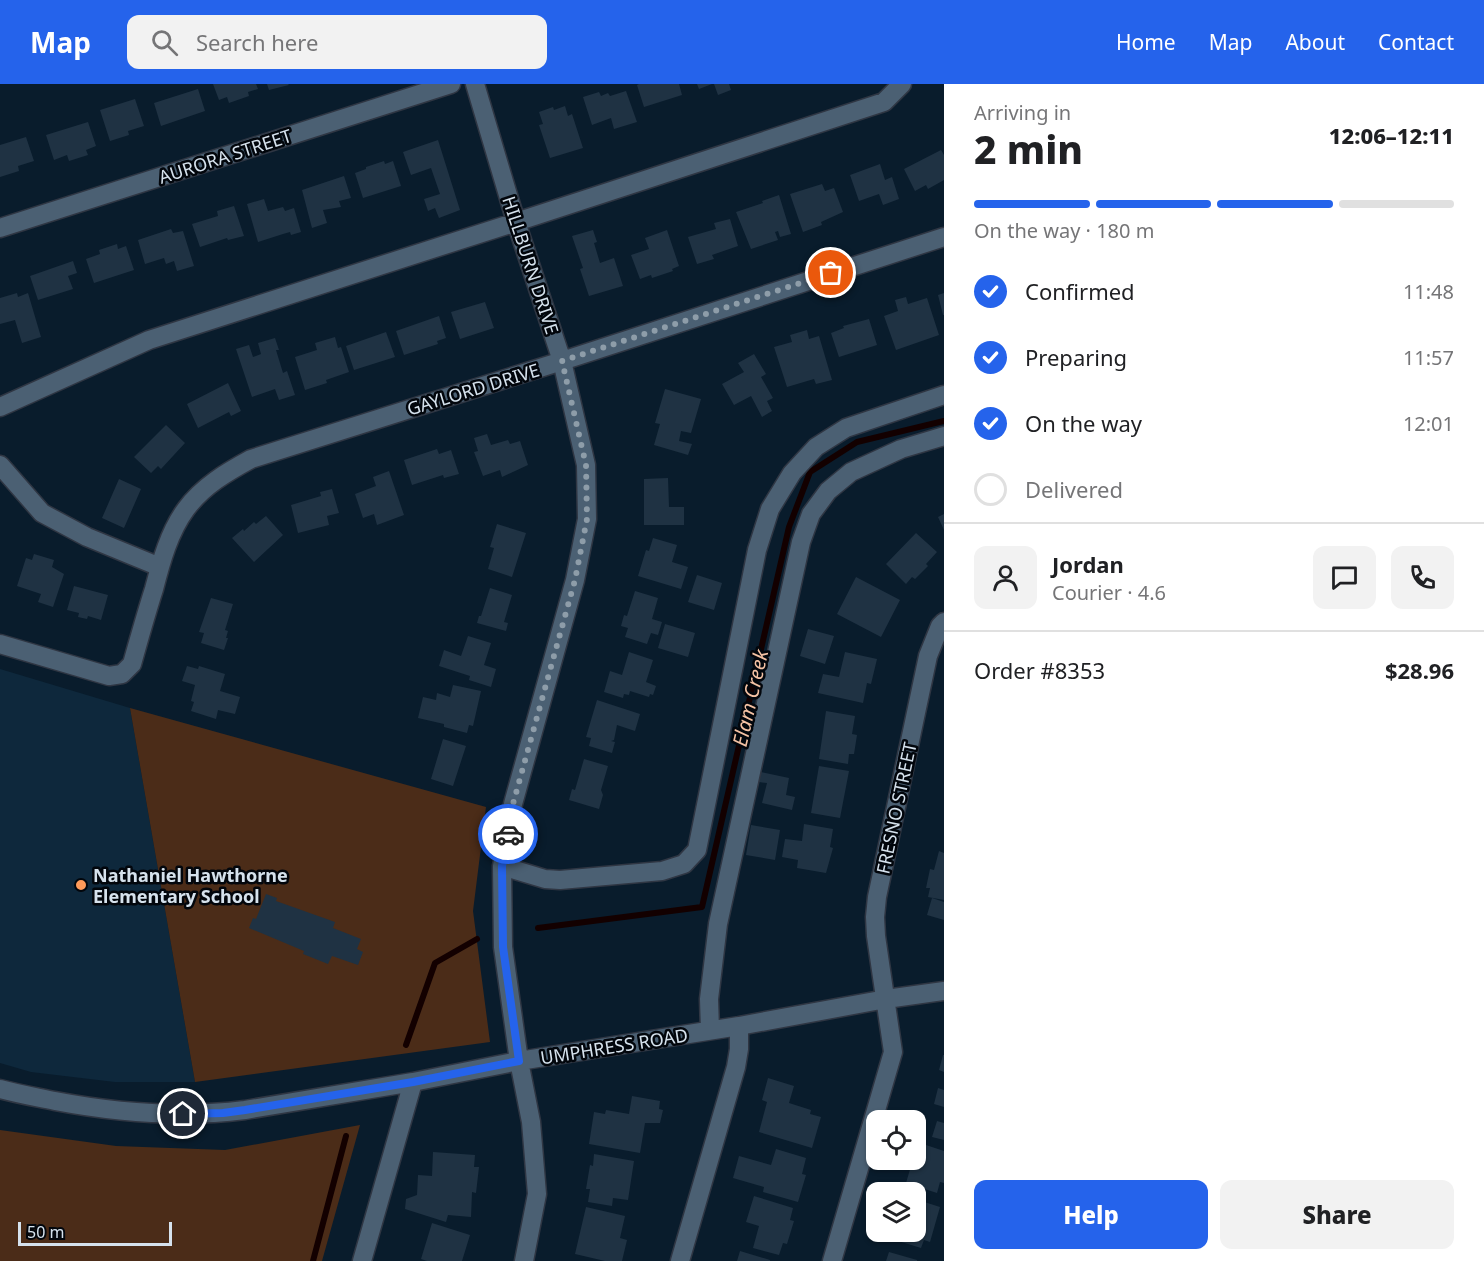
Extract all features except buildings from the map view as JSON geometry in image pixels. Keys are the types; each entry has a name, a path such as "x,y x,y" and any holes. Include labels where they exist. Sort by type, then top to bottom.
{"street":[{"name":"AURORA STREET","path":"0,228 451,84"},
{"name":"HILLBURN DRIVE","path":"475,84 516,222 562,361 586,465 587,519 575,580 513,804 502,866 503,947 519,1061 531,1122 537,1194 524,1261"},
{"path":"0,407 149,340 884,102 902,84"},
{"name":"GAYLORD DRIVE","path":"0,644 109,676 122,674 132,664 160,567 172,535 186,509 207,486 251,459 944,237"},
{"path":"502,866 545,879 560,879 662,871 684,864 697,850 757,550 771,509 792,473 816,447 846,428 944,395"},
{"path":"710,1030 709,999 718,924 801,542 811,514 828,491 851,472 901,449 944,436"},
{"path":"0,465 42,513 87,537 160,567"},
{"name":"FRESNO STREET","path":"832,1261 893,1052 876,936 877,897 928,656 940,626 944,622"},
{"name":"UMPHRESS ROAD","path":"0,1089 94,1108 163,1114 223,1113 413,1082 519,1061 944,991"},
{"path":"680,1261 736,1067 739,1026"},
{"path":"362,1261 413,1082"}],"shaded area":[{"name":"Nathaniel Hawthorne Elementary School","path":"0,669 130,708 195,1082 115,1082 31,1072 0,1063"},
{"path":"130,708 486,807 473,911 490,1042 195,1082"},
{"path":"360,1125 322,1261 0,1261 0,1130 116,1146 225,1150"}],"waterway":[{"name":"Elam Creek","path":"538,928 702,907 789,527 810,472 857,442 944,421"},
{"name":"Elam Creek","path":"406,1045 435,963 477,939"},
{"name":"Elam Creek","path":"313,1261 346,1136"}],"way so far":[{"path":"508,834 513,804 575,580 587,519 586,465 562,361 831,273"}],"place":[{"name":"Nathaniel Hawthorne Elementary School","path":"81,885"}],"route":[{"path":"183,1114 245,1110 413,1082 519,1061 503,947 502,866 508,834"}]}
